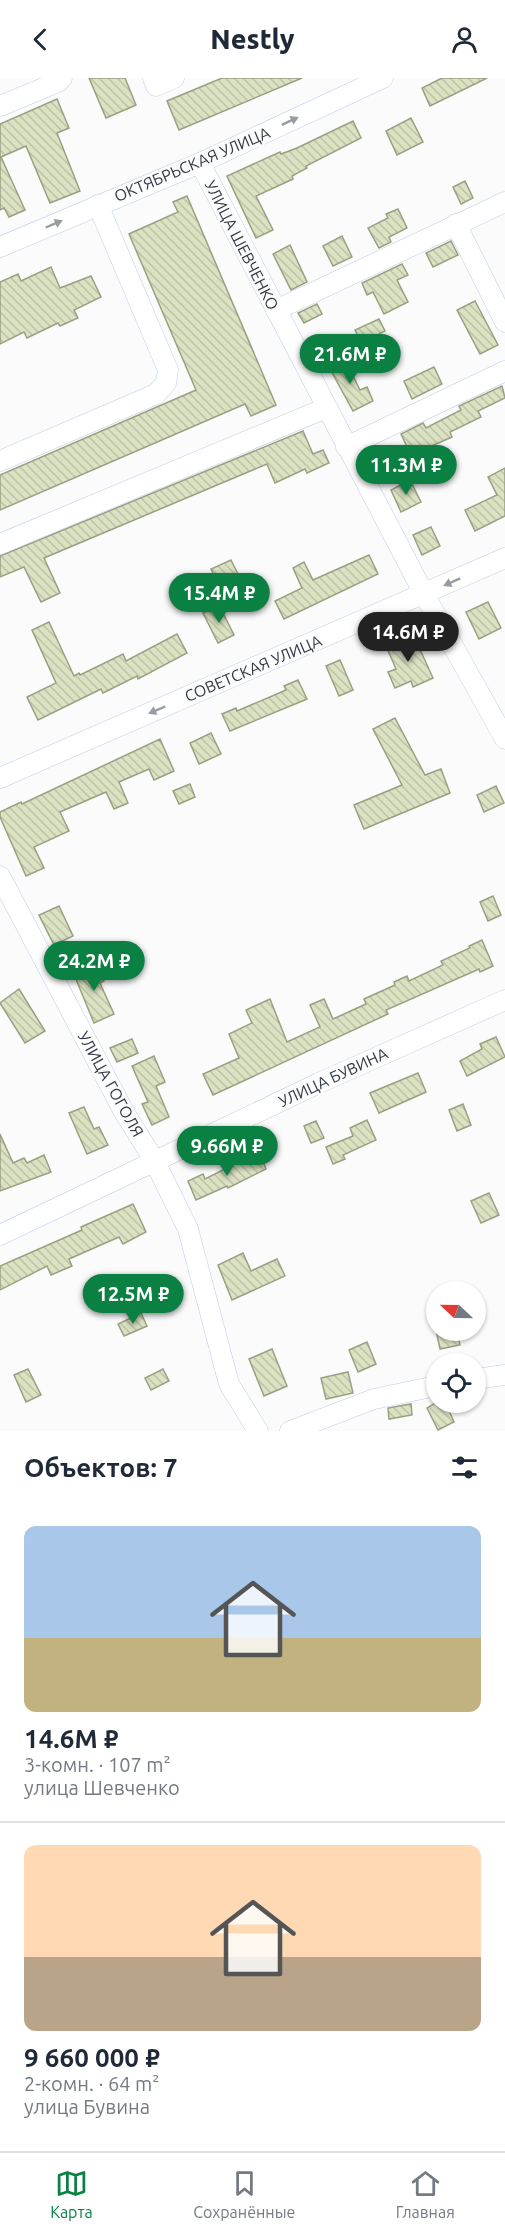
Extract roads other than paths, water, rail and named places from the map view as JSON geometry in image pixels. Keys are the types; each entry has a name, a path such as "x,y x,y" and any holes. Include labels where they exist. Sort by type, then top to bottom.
{"street":[{"path":"0,106 58,82 62,78"},
{"path":"153,78 156,86 174,78"},
{"name":"ОКТЯБРЬСКАЯ УЛИЦА","path":"0,247 200,163 383,78"},
{"name":"УЛИЦА ШЕВЧЕНКО","path":"200,163 346,447 505,739"},
{"path":"276,310 505,202"},
{"path":"0,461 156,394 166,383 168,370 98,205"},
{"path":"456,224 505,322"},
{"path":"346,447 505,371"},
{"path":"0,544 326,408"},
{"name":"СОВЕТСКАЯ УЛИЦА","path":"0,778 505,558"},
{"name":"УЛИЦА ГОГОЛЯ","path":"0,876 124,1112 154,1160 188,1229 229,1384 258,1431"},
{"name":"УЛИЦА БУВИНА","path":"0,1235 154,1160 505,999"},
{"path":"486,1378 505,1376"},
{"path":"290,1431 374,1399 426,1388"}]}
